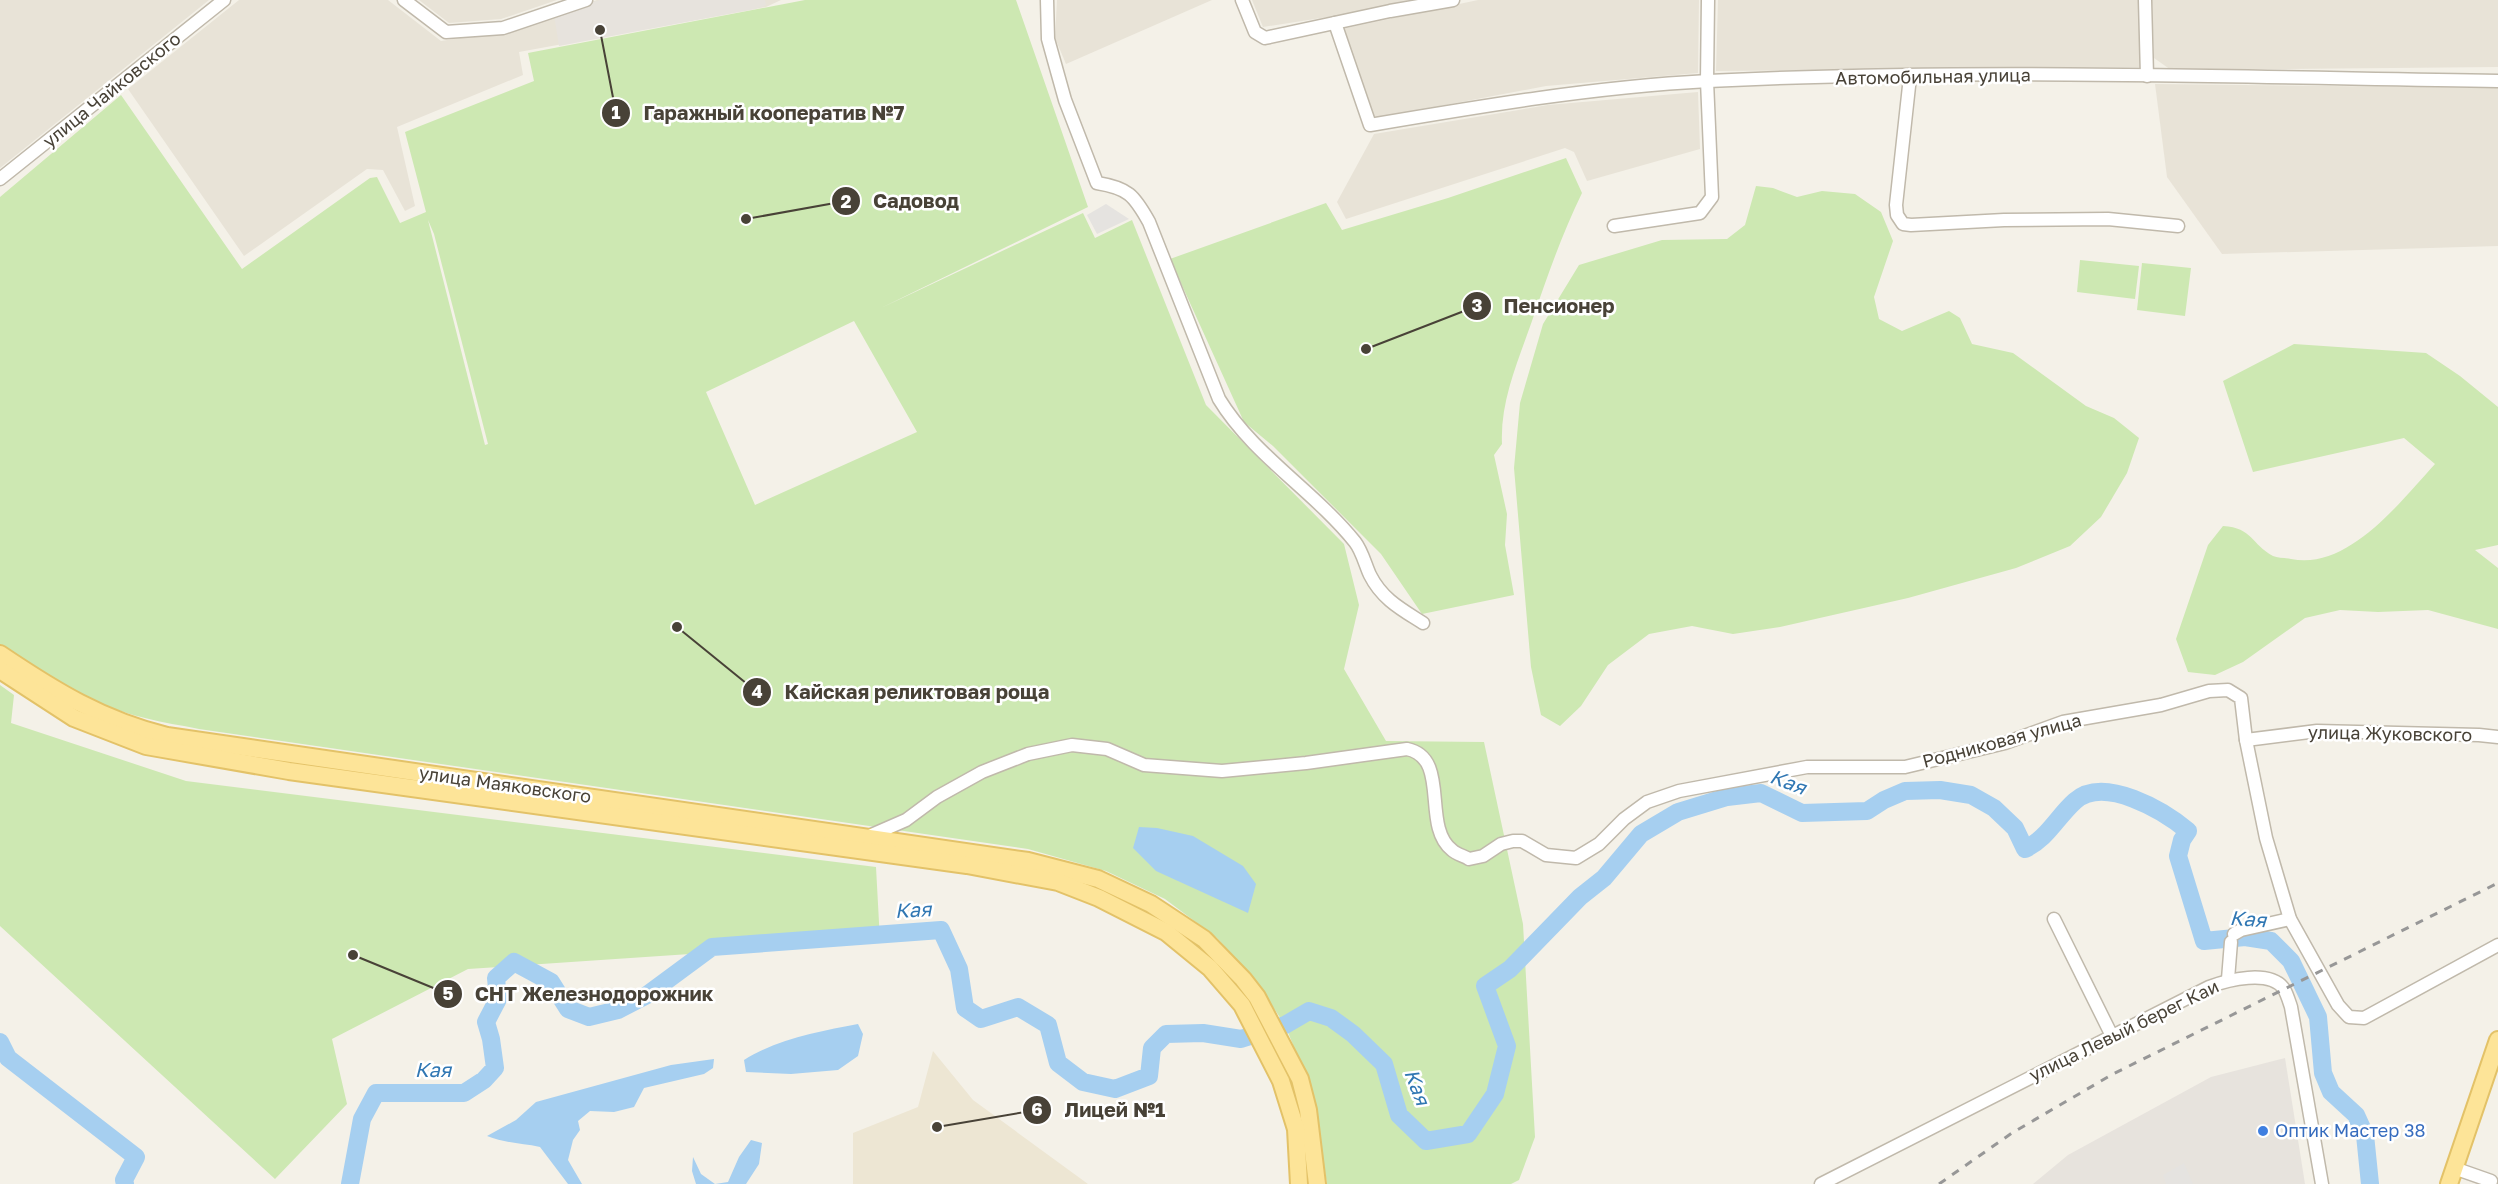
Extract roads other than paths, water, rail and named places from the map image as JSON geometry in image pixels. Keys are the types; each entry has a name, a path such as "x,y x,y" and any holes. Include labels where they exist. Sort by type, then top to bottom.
{"main road":[{"name":"улица Маяковского","path":"0,654 82,706 138,729 166,736 1028,861 1098,879 1151,904 1204,939 1257,998 1300,1079 1308,1110 1317,1184"},
{"name":"улица Маяковского","path":"0,670 74,718 146,746 289,771 884,853 1058,882 1100,898 1139,917 1174,938 1210,969 1242,1005 1281,1081 1296,1129 1299,1184"},
{"path":"2451,1176 2498,1040"}],"street":[{"name":"улица Чайковского","path":"0,179 224,0"},
{"path":"404,0 446,32 503,28 586,0"},
{"path":"1047,0 1048,39 1065,100 1097,183 1124,190 1138,202 1149,222 1219,399 1230,416 1357,543 1380,593 1392,605 1423,623"},
{"path":"1242,0 1255,32 1265,38 1453,0"},
{"path":"1614,226 1700,213 1712,197 1707,81 1708,0"},
{"path":"2145,0 2146,76"},
{"name":"Автомобильная улица","path":"1335,23 1370,125 1547,95 1707,81 2146,76 2498,81"},
{"path":"1910,77 1896,205 1897,214 1903,224 2108,219 2178,226"},
{"name":"Родниковая улица","path":"866,838 906,820 937,797 982,772 1028,754 1072,745 1107,749 1144,765 1222,771 1306,763 1392,750 1416,750 1426,758 1430,769 1437,820 1443,837 1451,850 1469,859 1483,856 1501,844 1513,841 1522,841 1546,855 1576,858 1599,844 1624,819 1647,802 1679,791 1807,766 1905,767 2005,743 2063,722 2161,705 2219,689 2233,691 2241,699 2246,740"},
{"name":"улица Жуковского","path":"2246,740 2317,731 2498,737"},
{"path":"2246,740 2266,838 2290,919 2338,1005 2349,1017 2364,1018 2498,945"},
{"path":"2054,919 2112,1036"},
{"path":"2228,979 2234,938 2290,919"},
{"name":"улица Левый берег Каи","path":"1821,1184 2209,987 2228,979 2265,978 2283,987 2291,1007 2299,1042 2322,1184"},
{"path":"2451,1176 2491,1181 2490,1184"}],"water":[{"path":"1139,827 1157,828 1193,836 1243,866 1256,884 1248,913 1156,871 1133,848"},
{"path":"858,1024 863,1034 858,1056 838,1070 791,1074 746,1072 744,1060 771,1046"},
{"path":"714,1059 713,1068 704,1074 644,1088 634,1107 614,1112 590,1111 578,1121 580,1130 573,1140 568,1160 582,1184 568,1184 540,1147 506,1142 487,1136 516,1120 536,1102 671,1065"},
{"path":"751,1140 762,1143 759,1164 746,1184 715,1184 728,1182 739,1157"},
{"path":"693,1157 701,1174 715,1184 696,1184 692,1171"}],"waterway":[{"name":"Кая","path":"350,1184 362,1119 376,1093 464,1093 484,1080 495,1068 486,1022 498,999 496,978 514,962 551,982 568,1009 589,1017 618,1010 647,995 712,947 941,930 959,969 965,1008 981,1019 1018,1007 1048,1025 1058,1063 1083,1082 1115,1089 1149,1076 1152,1048 1166,1034 1203,1033 1241,1039 1285,1025 1309,1011 1331,1018 1353,1034 1384,1064 1399,1115 1426,1141 1468,1134 1495,1094 1507,1046 1485,986 1510,969 1580,897 1604,878 1641,834 1678,812 1727,797 1761,793 1802,813 1867,811 1884,800 1905,791 1940,790 1971,795 1994,808 2015,828 2025,849 2040,840 2075,801 2087,794 2102,792 2117,794 2149,806 2188,831 2182,840 2178,856 2204,941 2245,937 2271,941 2291,961 2318,1017 2323,1073 2331,1092 2356,1115 2365,1135 2370,1184"},
{"name":"Кая","path":"0,1042 8,1058 136,1157 124,1180 125,1184"}],"railway":[{"path":"1939,1184 2012,1133 2113,1074 2498,883"}],"place":[{"name":"Гаражный кооператив №7","path":"600,30"},
{"name":"Садовод","path":"746,219"},
{"name":"Пенсионер","path":"1366,349"},
{"name":"Кайская реликтовая роща","path":"677,627"},
{"name":"СНТ Железнодорожник","path":"353,955"},
{"name":"Лицей №1","path":"937,1127"},
{"name":"Оптик Мастер 38","path":"2263,1131"}]}
